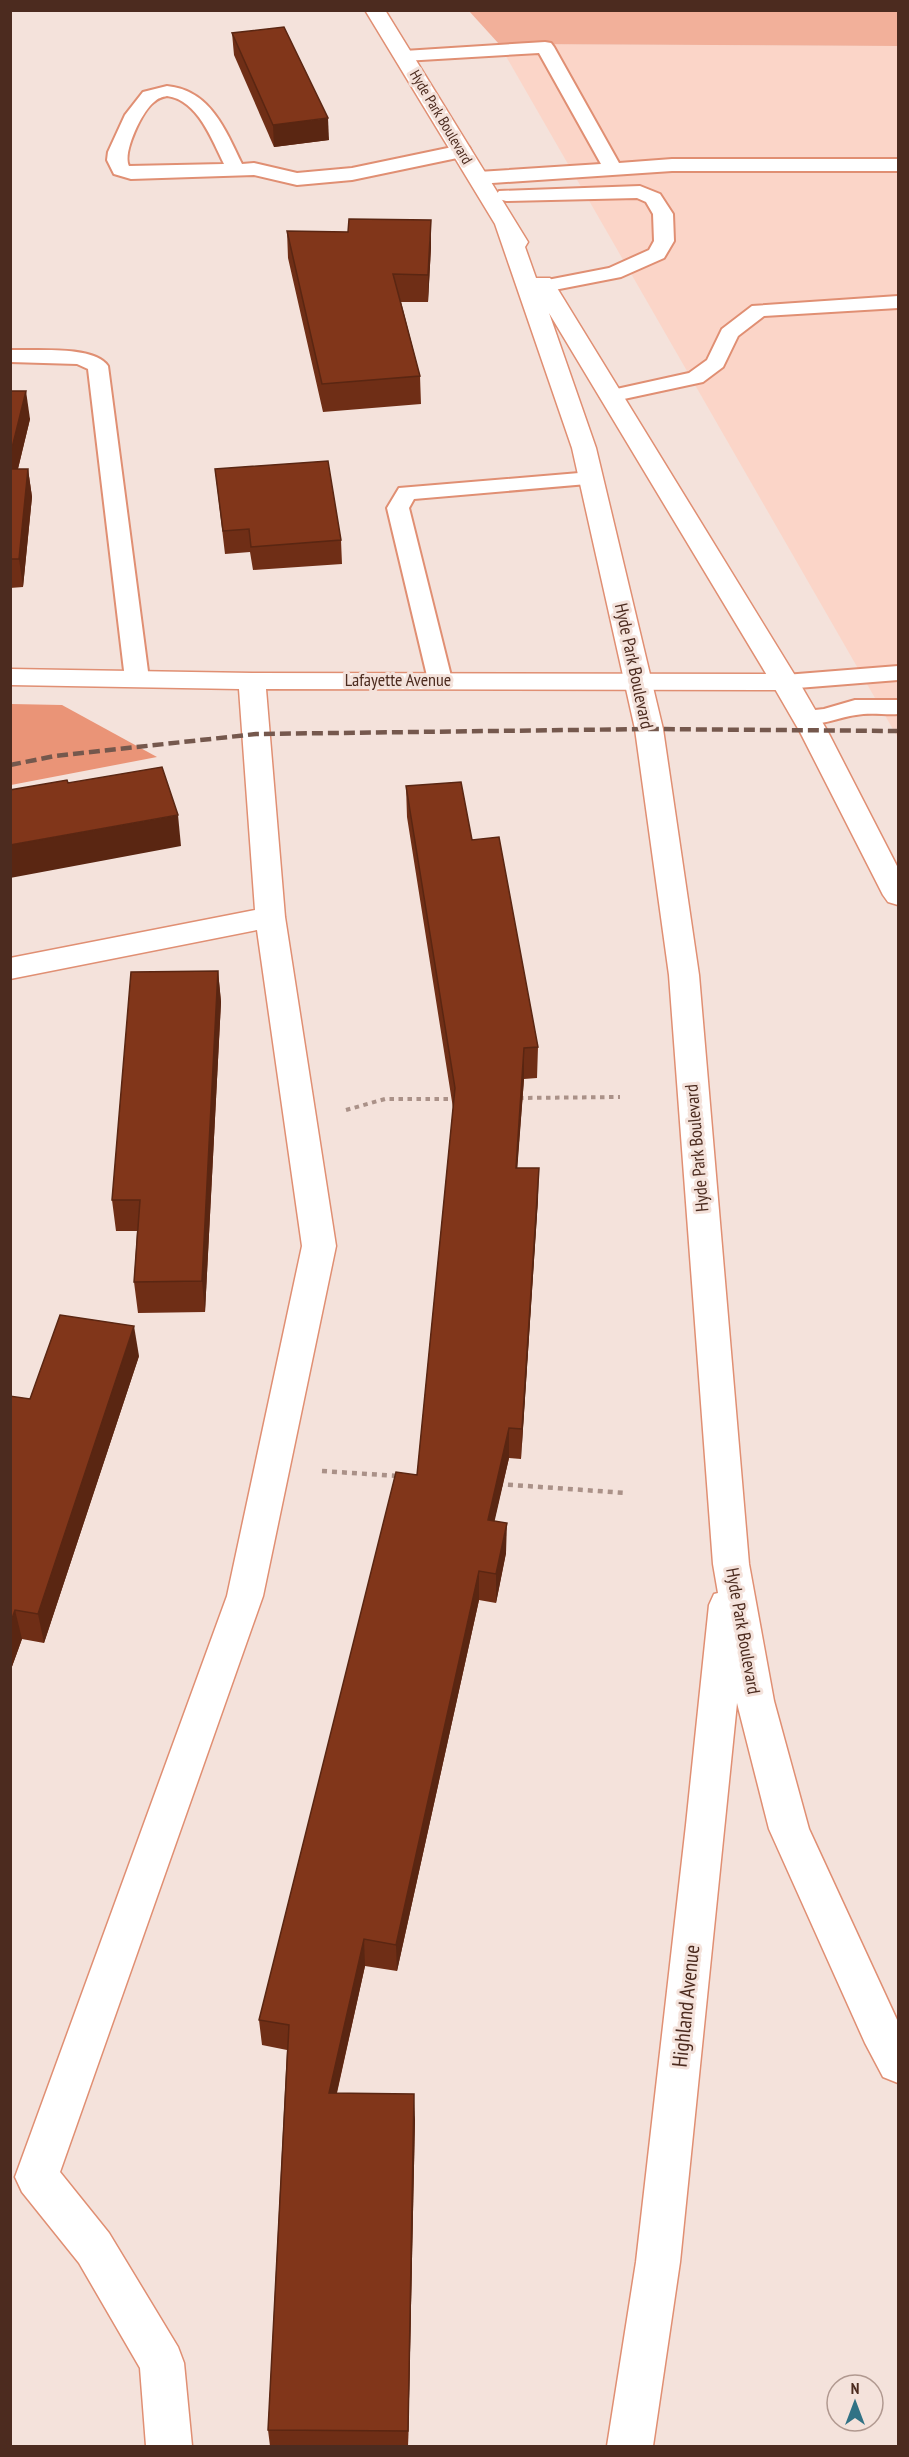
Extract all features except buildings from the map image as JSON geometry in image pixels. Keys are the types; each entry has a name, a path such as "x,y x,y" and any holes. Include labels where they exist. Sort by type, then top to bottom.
{"main road":[{"name":"Hyde Park Boulevard","path":"375,10 785,682 896,884"},
{"name":"Hyde Park Boulevard","path":"506,224 584,448 649,729 684,975 730,1564 756,1701 789,1829 880,2029 898,2062"},
{"name":"Lafayette Avenue","path":"10,677 252,681 785,682"},
{"path":"169,2446 162,2363 94,2248 24,2177 245,1596 319,1246 270,917 252,681"},
{"path":"10,969 270,917"},
{"name":"Highland Avenue","path":"630,2446 658,2262 706,1825 730,1564"}],"lane":[{"path":"404,56 544,47 613,169"},
{"path":"236,170 204,112 186,95 172,91 150,95 142,105 117,152 116,159 121,170 131,173 236,170 254,169 297,179 352,174 462,151"},
{"path":"483,187 613,169 705,164 898,165"},
{"path":"483,187 640,192 653,198 663,214 664,241 657,254 614,273 544,286"},
{"path":"610,396 696,378 716,363 729,333 759,309 898,302"},
{"path":"10,356 80,358 98,366 137,679"},
{"path":"440,680 398,508 407,494 591,478"},
{"path":"785,682 898,674"},
{"path":"805,717 826,716 855,707 898,706"}],"path":[{"path":"514,1098 620,1096"},
{"path":"301,1123 385,1099 456,1098"},
{"path":"272,1467 402,1476"},
{"path":"496,1484 626,1493"}],"shaded area":[{"path":"469,11 898,11 898,46 499,44"},
{"path":"499,44 898,46 898,738"},
{"path":"11,704 62,705 157,757 11,785"}],"railway":[{"path":"10,765 55,756 256,734 649,729 898,731"}]}
